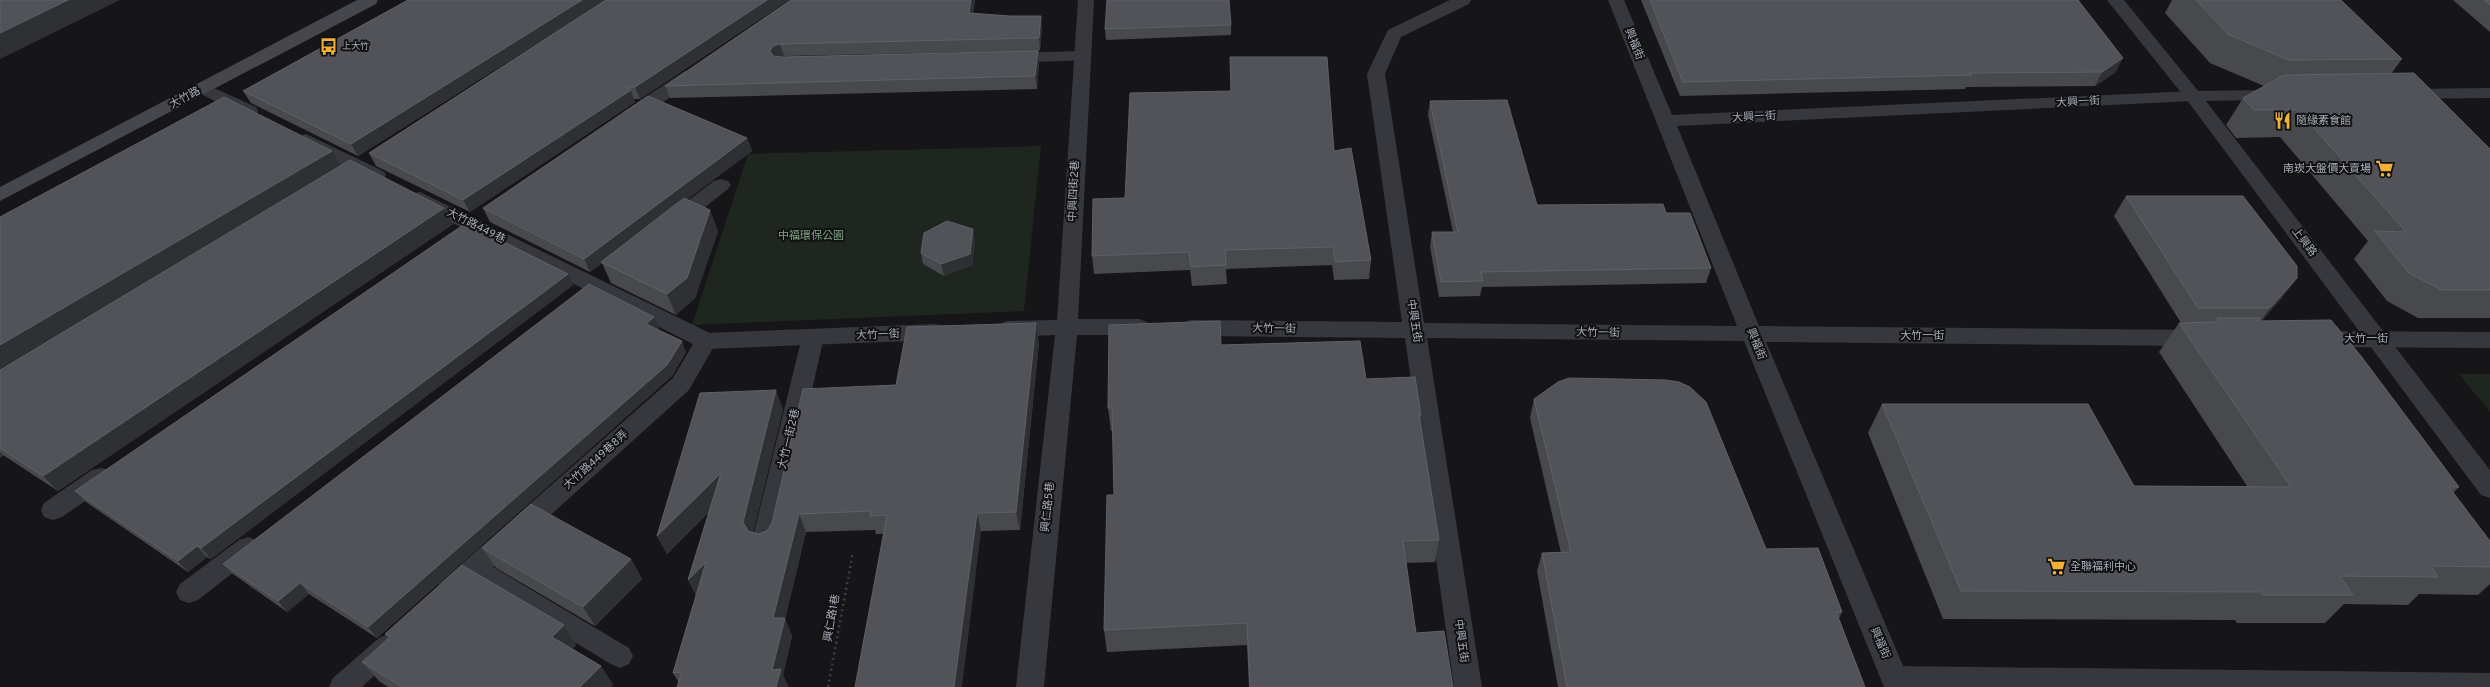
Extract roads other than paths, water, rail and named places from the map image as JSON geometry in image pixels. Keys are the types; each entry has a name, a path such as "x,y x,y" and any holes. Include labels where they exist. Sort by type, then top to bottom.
{"main road":[{"name":"大竹路","path":"0,196 370,0"}],"street":[{"name":"中興四街2巷","path":"1067,326 1086,0"},
{"name":"中興五街","path":"1463,0 1394,34 1376,74 1468,687"},
{"name":"興福街","path":"1616,0 1752,335 1897,682"},
{"name":"上興路","path":"2115,0 2193,96 2490,488"},
{"path":"996,58 1082,56"},
{"path":"613,127 704,66"},
{"path":"203,88 268,120"},
{"path":"2388,94 2490,93"},
{"name":"大興一街","path":"1665,122 2193,96 2295,95"},
{"name":"大竹路449巷","path":"289,131 365,162 397,186 470,224 706,341"},
{"path":"338,178 365,162"},
{"path":"660,232 721,185"},
{"path":"450,237 489,210"},
{"path":"573,298 610,270"},
{"name":"大竹一街","path":"988,330 1067,326 1752,335 2219,338"},
{"name":"興仁路5巷","path":"1030,687 1067,326"},
{"name":"大竹一街","path":"706,341 956,331"},
{"name":"大竹一街2巷","path":"764,541 813,337"},
{"name":"大竹一街","path":"2299,339 2490,340"},
{"name":"大竹路449巷8弄","path":"434,605 681,384 706,341"},
{"path":"53,510 118,466"},
{"path":"189,592 264,534"},
{"path":"474,569 620,656"},
{"path":"343,687 406,631"},
{"path":"1897,682 2490,685"}],"place":[{"name":"上大竹","path":"329,46"},
{"name":"隨緣素食館","path":"2283,121"},
{"name":"南崁大盤價大賣場","path":"2384,169"},
{"name":"全聯福利中心","path":"2057,567"}],"park label":[{"name":"中福環保公園","path":"811,236"}]}
